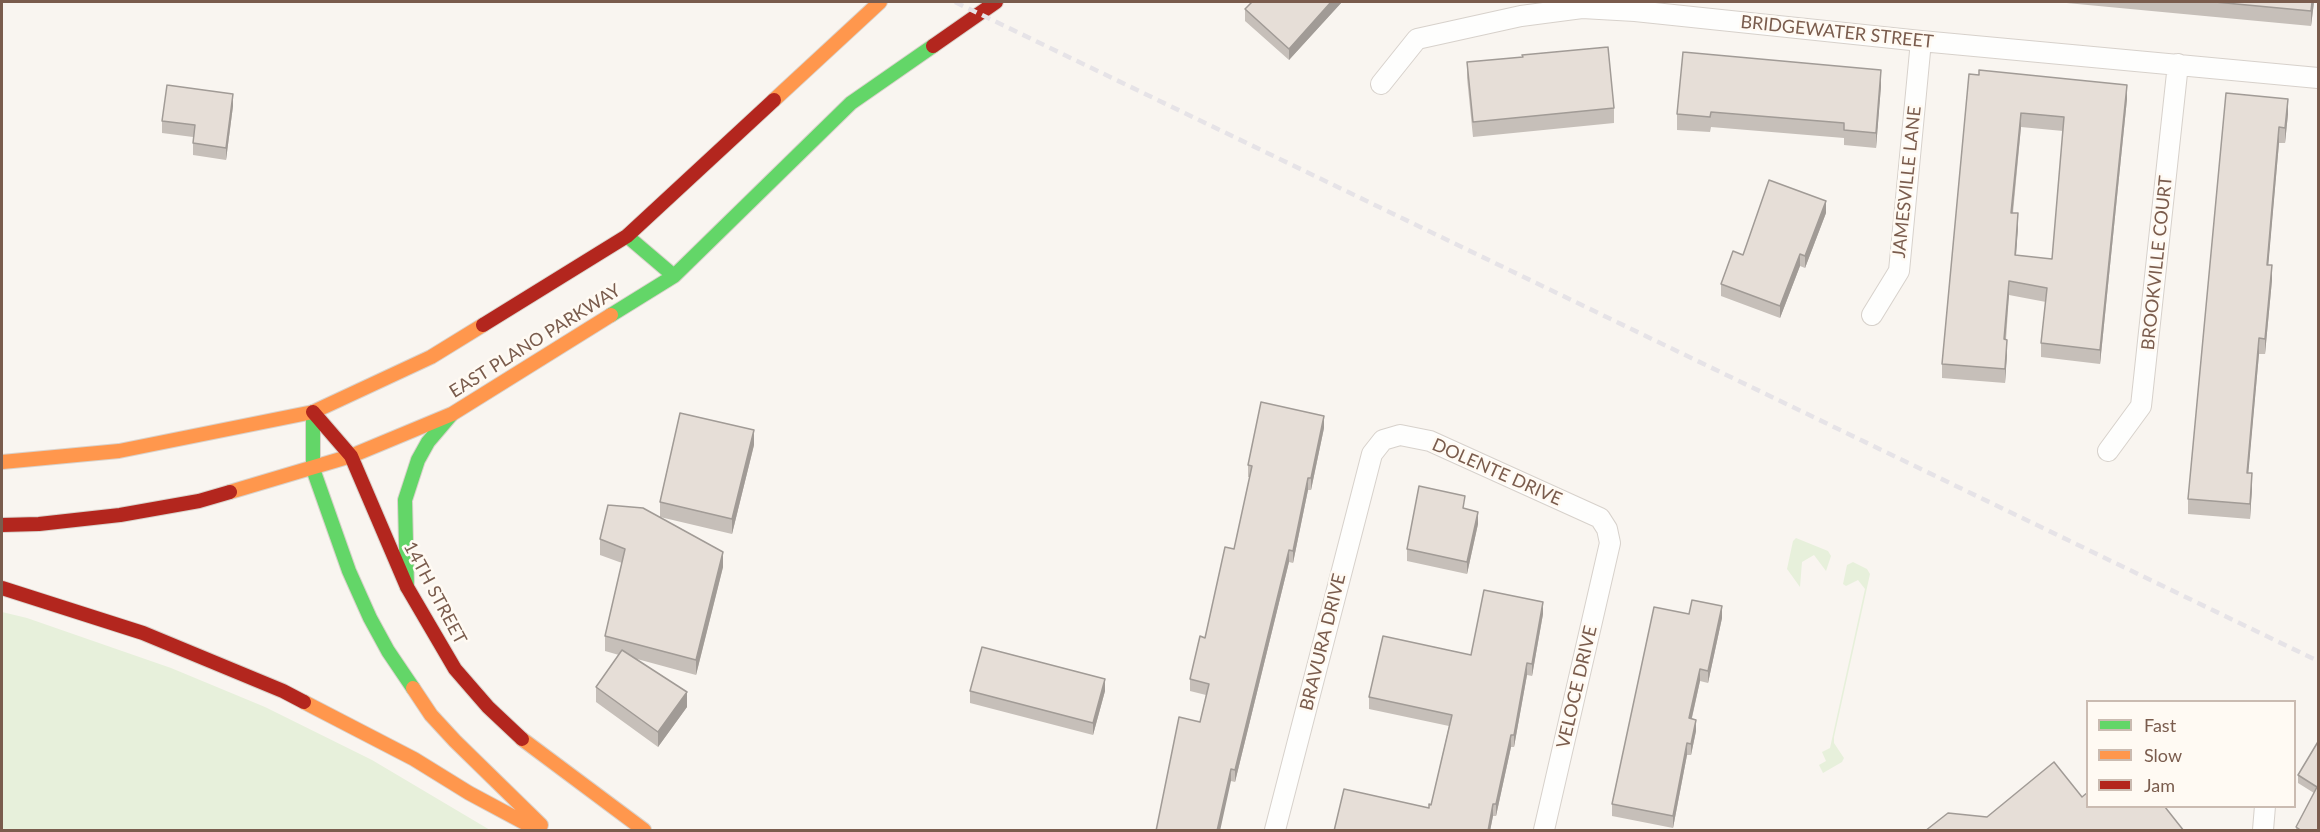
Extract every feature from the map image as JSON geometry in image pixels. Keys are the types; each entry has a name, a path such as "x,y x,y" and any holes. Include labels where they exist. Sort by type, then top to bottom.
{"main road":[{"path":"2,462 119,451 313,412 431,357 627,236 880,2"},
{"name":"EAST PLANO PARKWAY","path":"2,525 39,524 120,515 200,501 351,456 452,414 674,276 851,103 996,2"},
{"path":"627,236 674,276"},
{"path":"313,412 313,469 350,571 370,618 408,683 431,715 454,741 547,831"},
{"name":"14TH STREET","path":"313,412 351,456 407,587 455,669 488,707 523,740 644,831"},
{"path":"407,587 405,500 418,460 428,442 452,414"},
{"path":"2,588 143,633 283,691 394,748 538,831"}],"street":[{"name":"BRIDGEWATER STREET","path":"1381,84 1417,39 1582,5 1921,41 2319,78"},
{"name":"JAMESVILLE LANE","path":"1872,315 1899,271 1921,41"},
{"name":"BROOKVILLE COURT","path":"2108,451 2141,406 2178,64"},
{"name":"DOLENTE DRIVE","path":"1372,454 1383,440 1400,435 1430,441 1600,518 1607,529 1610,543"},
{"name":"BRAVURA DRIVE","path":"1275,831 1372,454"},
{"name":"VELOCE DRIVE","path":"1544,831 1610,543"},
{"path":"2263,831 2265,808"}],"green space":[{"path":"1796,538 1828,551 1831,556 1826,571 1814,555 1802,562 1800,587 1787,569 1793,541"},
{"path":"1853,562 1867,569 1870,574 1834,737 1834,743 1844,758 1842,762 1823,773 1819,765 1826,761 1822,752 1830,748 1865,589 1858,580 1846,586 1843,584 1847,565"},
{"path":"2,612 27,618 171,668 265,707 372,760 490,830 2,830"}],"building":[{"path":"1252,2 1331,2 1289,49 1245,9"},
{"path":"2215,2 2312,2 2311,11"},
{"path":"1608,47 1614,108 1473,122 1467,62"},
{"path":"1683,52 1881,70 1876,133 1844,130 1844,123 1711,112 1710,117 1677,114"},
{"path":"1979,70 2127,85 2100,350 2041,343 2047,288 2009,281 2004,339 2007,340 2005,369 1942,364 1969,74 1979,75","holes":["2021,113 2064,117 2052,259 2015,255 2018,213 2011,213"]},
{"path":"167,85 233,94 226,148 193,143 195,125 162,121"},
{"path":"2226,93 2288,99 2285,128 2279,127 2267,265 2272,265 2265,339 2259,338 2247,473 2252,473 2250,504 2188,499"},
{"path":"1769,180 1826,201 1805,256 1800,254 1780,306 1721,284 1733,251 1743,255"},
{"path":"1261,402 1324,416 1311,478 1308,478 1293,551 1289,550 1235,770 1231,769 1217,831 1156,831 1179,717 1200,722 1209,684 1190,679 1200,636 1205,638 1225,547 1234,549 1252,466 1248,465"},
{"path":"680,413 754,430 732,519 660,502"},
{"path":"1419,486 1465,496 1463,508 1478,512 1467,562 1407,549"},
{"path":"608,505 643,508 723,552 696,660 605,636 625,549 600,539"},
{"path":"1484,590 1543,602 1532,664 1527,663 1514,735 1511,735 1488,831 1334,831 1344,789 1429,808 1429,804 1431,805 1452,715 1369,697 1383,636 1471,655"},
{"path":"1692,600 1722,606 1708,671 1700,669 1689,718 1696,720 1691,744 1687,743 1673,816 1612,804 1654,607 1689,614"},
{"path":"982,647 1105,679 1093,723 970,691"},
{"path":"622,650 687,692 658,732 596,687"},
{"path":"2319,740 2319,831 2302,831 2296,827 2317,787 2298,775"},
{"path":"2054,762 2082,797 2086,794 2086,808 2166,808 2184,831 1925,831 1948,813 1987,817"}],"railway":[{"path":"955,2 2318,661"}],"traffic: fast":[{"path":"611,315 674,276 851,103 933,46"},
{"path":"627,236 674,276"},
{"path":"313,412 313,469 349,571 388,651 413,688"},
{"path":"407,587 405,500 418,460 428,442 451,415"}],"traffic: slow":[{"path":"774,100 880,2"},
{"path":"230,492 351,456 452,414 611,315"},
{"path":"2,462 119,451 313,412 431,357 483,325"},
{"path":"413,688 431,715 455,741 541,825"},
{"path":"304,702 414,759 469,793 538,830"},
{"path":"522,739 644,830"}],"traffic: jam":[{"path":"933,46 996,2"},
{"path":"483,325 627,236 774,100"},
{"path":"313,412 351,456 407,587 455,669 488,707 522,739"},
{"path":"2,525 39,524 120,515 199,501 230,492"},
{"path":"2,588 143,633 283,691 304,702"}]}
